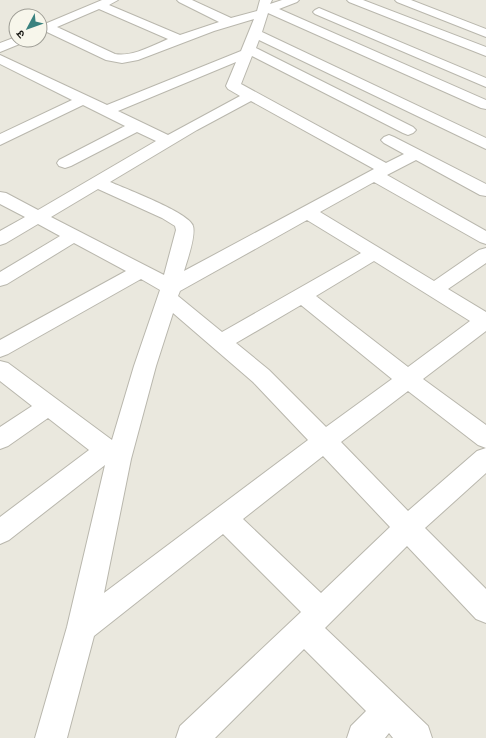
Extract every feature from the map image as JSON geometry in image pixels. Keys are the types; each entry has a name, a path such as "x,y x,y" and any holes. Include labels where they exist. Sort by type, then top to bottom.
{"street":[{"path":"48,27 113,0"},
{"path":"183,0 228,22"},
{"path":"48,31 122,60 228,22 265,5 294,0"},
{"path":"353,0 486,52"},
{"path":"401,0 486,33"},
{"path":"80,3 95,7 178,39"},
{"path":"265,5 255,34 233,85 236,89 359,154 380,172 486,238"},
{"path":"265,5 486,105"},
{"path":"319,12 486,83"},
{"path":"255,34 486,144"},
{"path":"106,111 247,52 408,130"},
{"path":"457,70 486,56"},
{"path":"0,59 168,141"},
{"path":"0,239 168,141 250,96"},
{"path":"0,140 83,100"},
{"path":"359,154 432,118"},
{"path":"65,163 137,126"},
{"path":"389,140 486,191"},
{"path":"170,292 307,212 416,154"},
{"path":"51,738 82,627 113,454 170,292 185,230 184,224 168,214 98,183"},
{"path":"0,197 142,271 170,292 222,342 261,376 408,527 486,610"},
{"path":"82,627 485,321 307,212"},
{"path":"0,280 74,235"},
{"path":"222,342 375,253"},
{"path":"434,290 486,254"},
{"path":"0,349 142,271"},
{"path":"303,296 408,379 486,438"},
{"path":"0,369 113,454"},
{"path":"0,438 49,406"},
{"path":"0,532 113,454"},
{"path":"192,738 408,527 486,458"},
{"path":"224,518 313,620 388,710 416,738"},
{"path":"363,738 388,710"}]}
